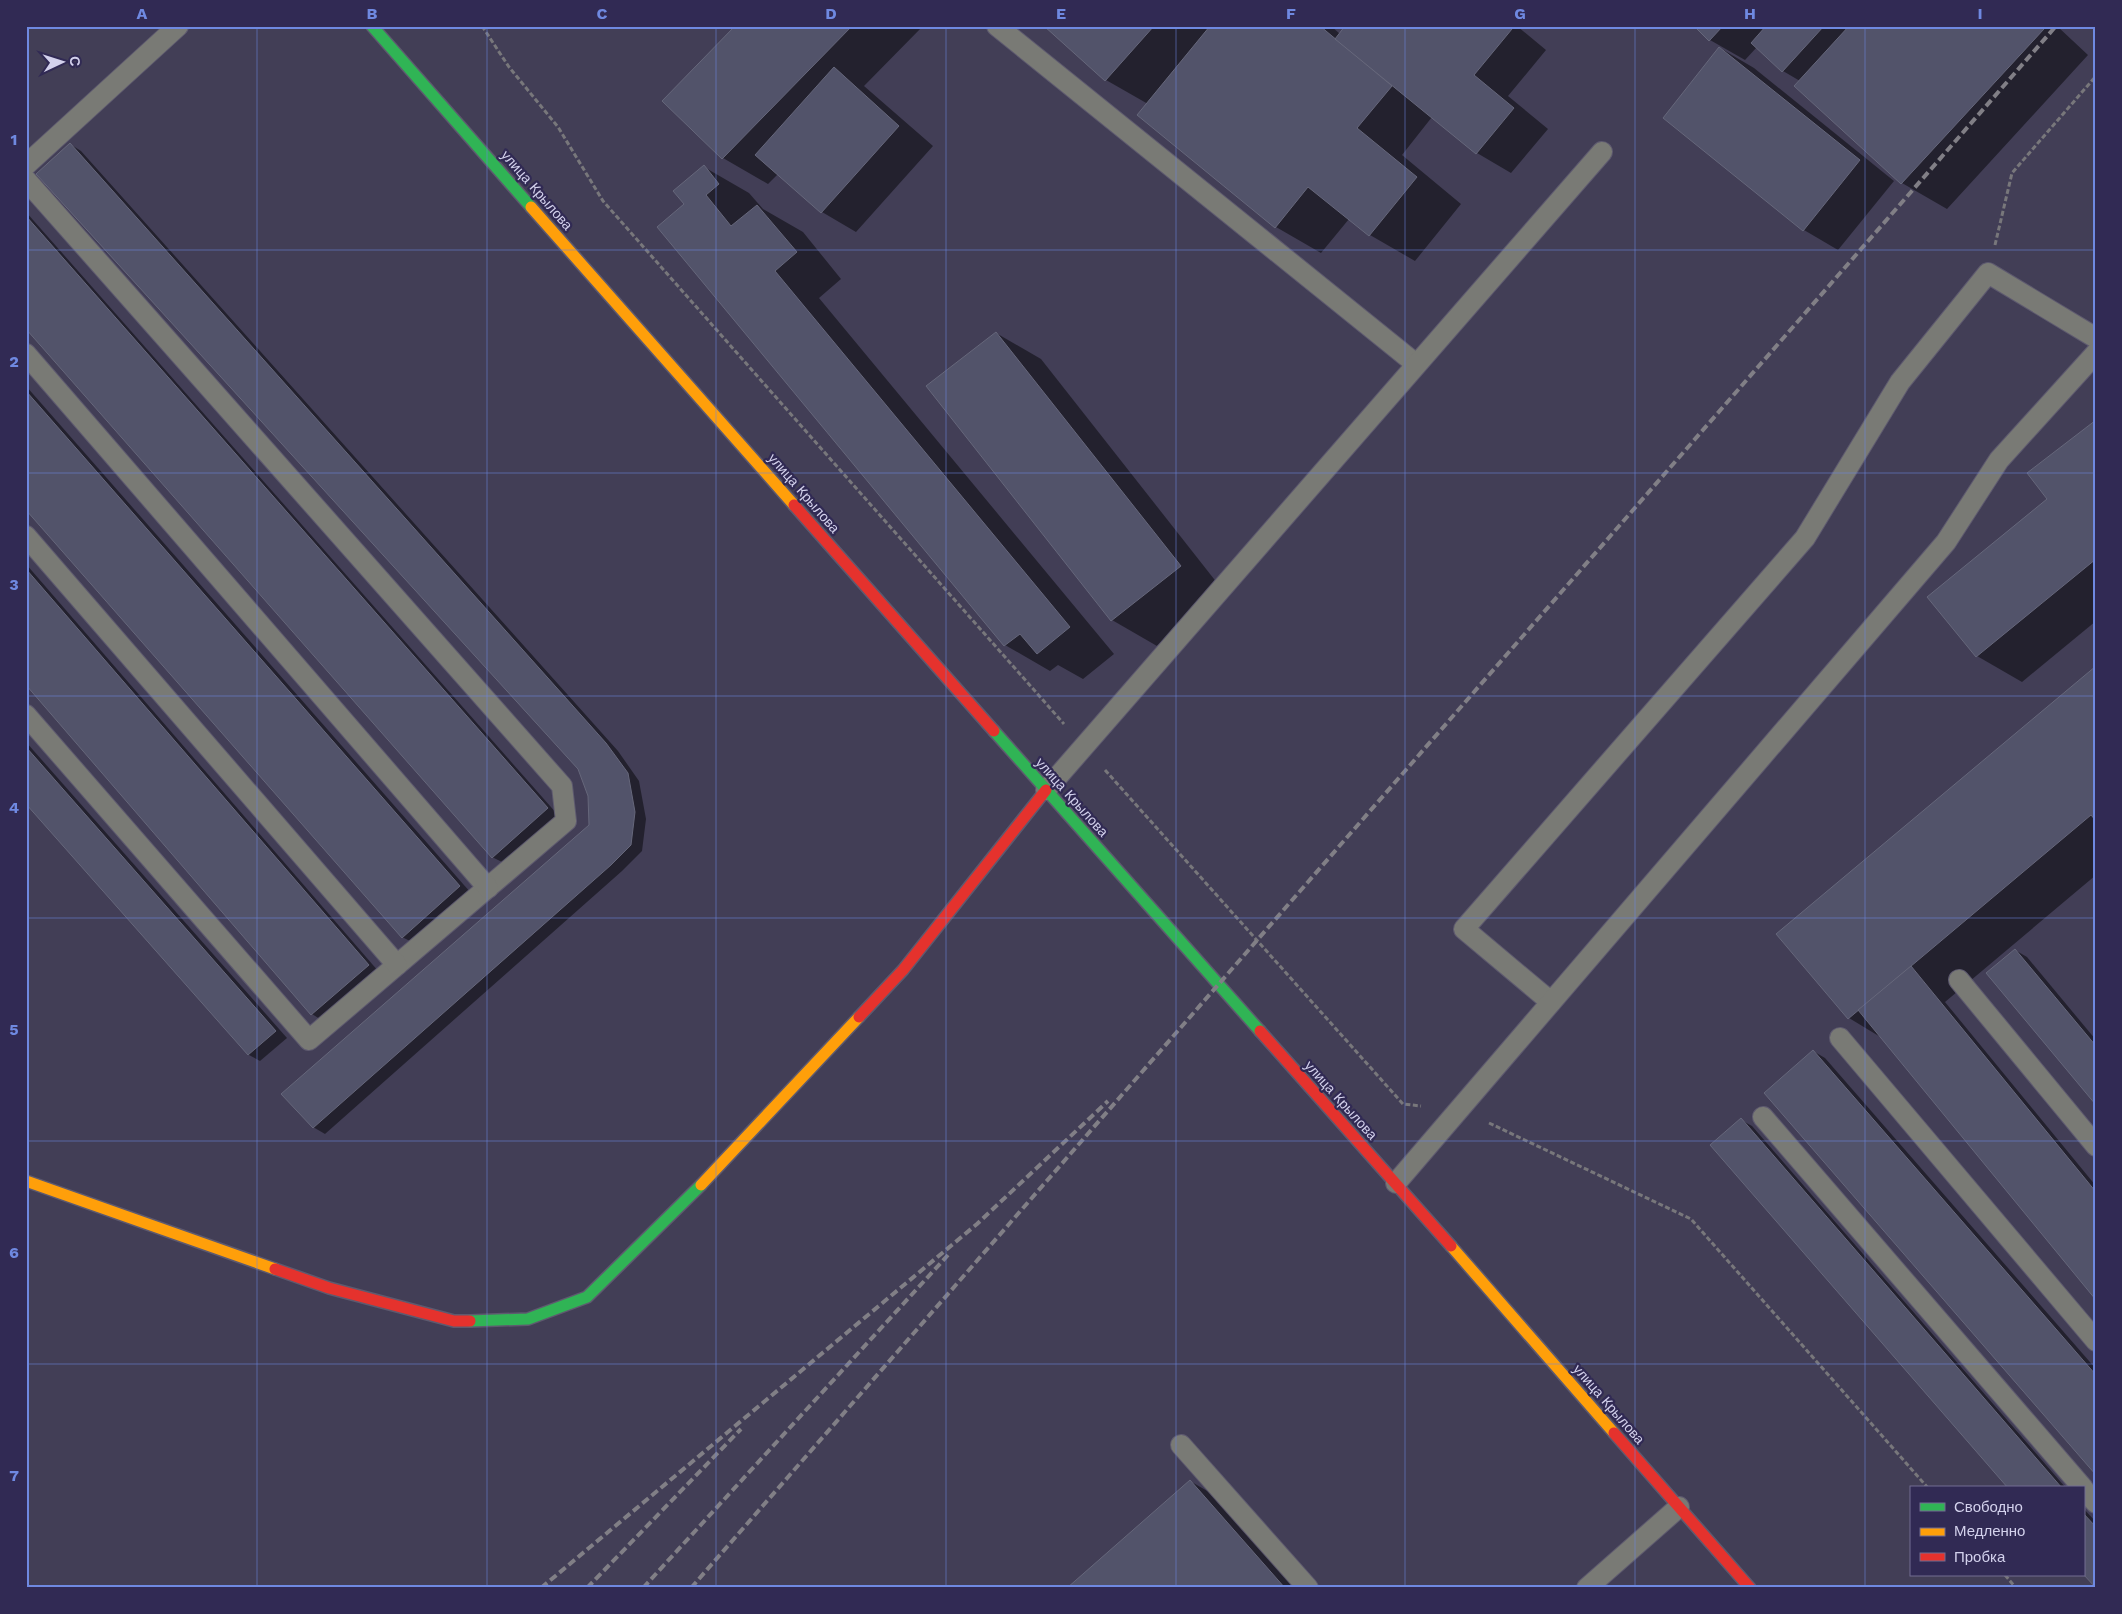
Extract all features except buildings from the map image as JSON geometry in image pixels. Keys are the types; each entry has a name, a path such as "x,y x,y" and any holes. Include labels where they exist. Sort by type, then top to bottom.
{"street":[{"name":"улица Крылова","path":"372,26 1046,790 1396,1183 1750,1588"},
{"path":"26,1181 329,1288 454,1321 528,1319 587,1297 710,1176 903,970 1046,790"}],"lane":[{"path":"26,165 178,26"},
{"path":"997,26 1416,364"},
{"path":"1046,790 1602,152"},
{"path":"26,180 562,786 566,821 309,1040 26,715"},
{"path":"1552,1002 1464,929 1805,538 1900,382 1988,273 2096,338"},
{"path":"1396,1183 1946,542 1999,460 2096,353"},
{"path":"26,354 488,888"},
{"path":"26,536 397,965"},
{"path":"1959,980 2096,1146"},
{"path":"1840,1038 2096,1341"},
{"path":"1763,1117 2081,1486"},
{"path":"1181,1445 1308,1588"},
{"path":"2084,1489 2096,1503"},
{"path":"1587,1588 1679,1507"}],"path":[{"path":"482,26 508,67 558,127 602,202 1403,1104 1460,1109 1691,1219 1926,1486"},
{"path":"1988,273 2012,173 2096,76"},
{"path":"2006,1576 2016,1588"}],"railway":[{"path":"691,1588 2056,26"},
{"path":"541,1588 977,1224 1108,1101"},
{"path":"643,1588 948,1255"},
{"path":"587,1588 741,1429"}],"traffic: fast":[{"path":"372,26 531,207"},
{"path":"994,731 1260,1031"},
{"path":"470,1321 528,1319 587,1297 701,1185"}],"traffic: slow":[{"path":"531,207 794,505"},
{"path":"701,1185 859,1017"},
{"path":"26,1181 275,1269"},
{"path":"1451,1246 1614,1433"}],"traffic: jam":[{"path":"794,505 994,731"},
{"path":"859,1017 903,970 1046,790"},
{"path":"1260,1031 1451,1246"},
{"path":"275,1269 329,1288 454,1321 470,1321"},
{"path":"1614,1433 1750,1588"}]}
